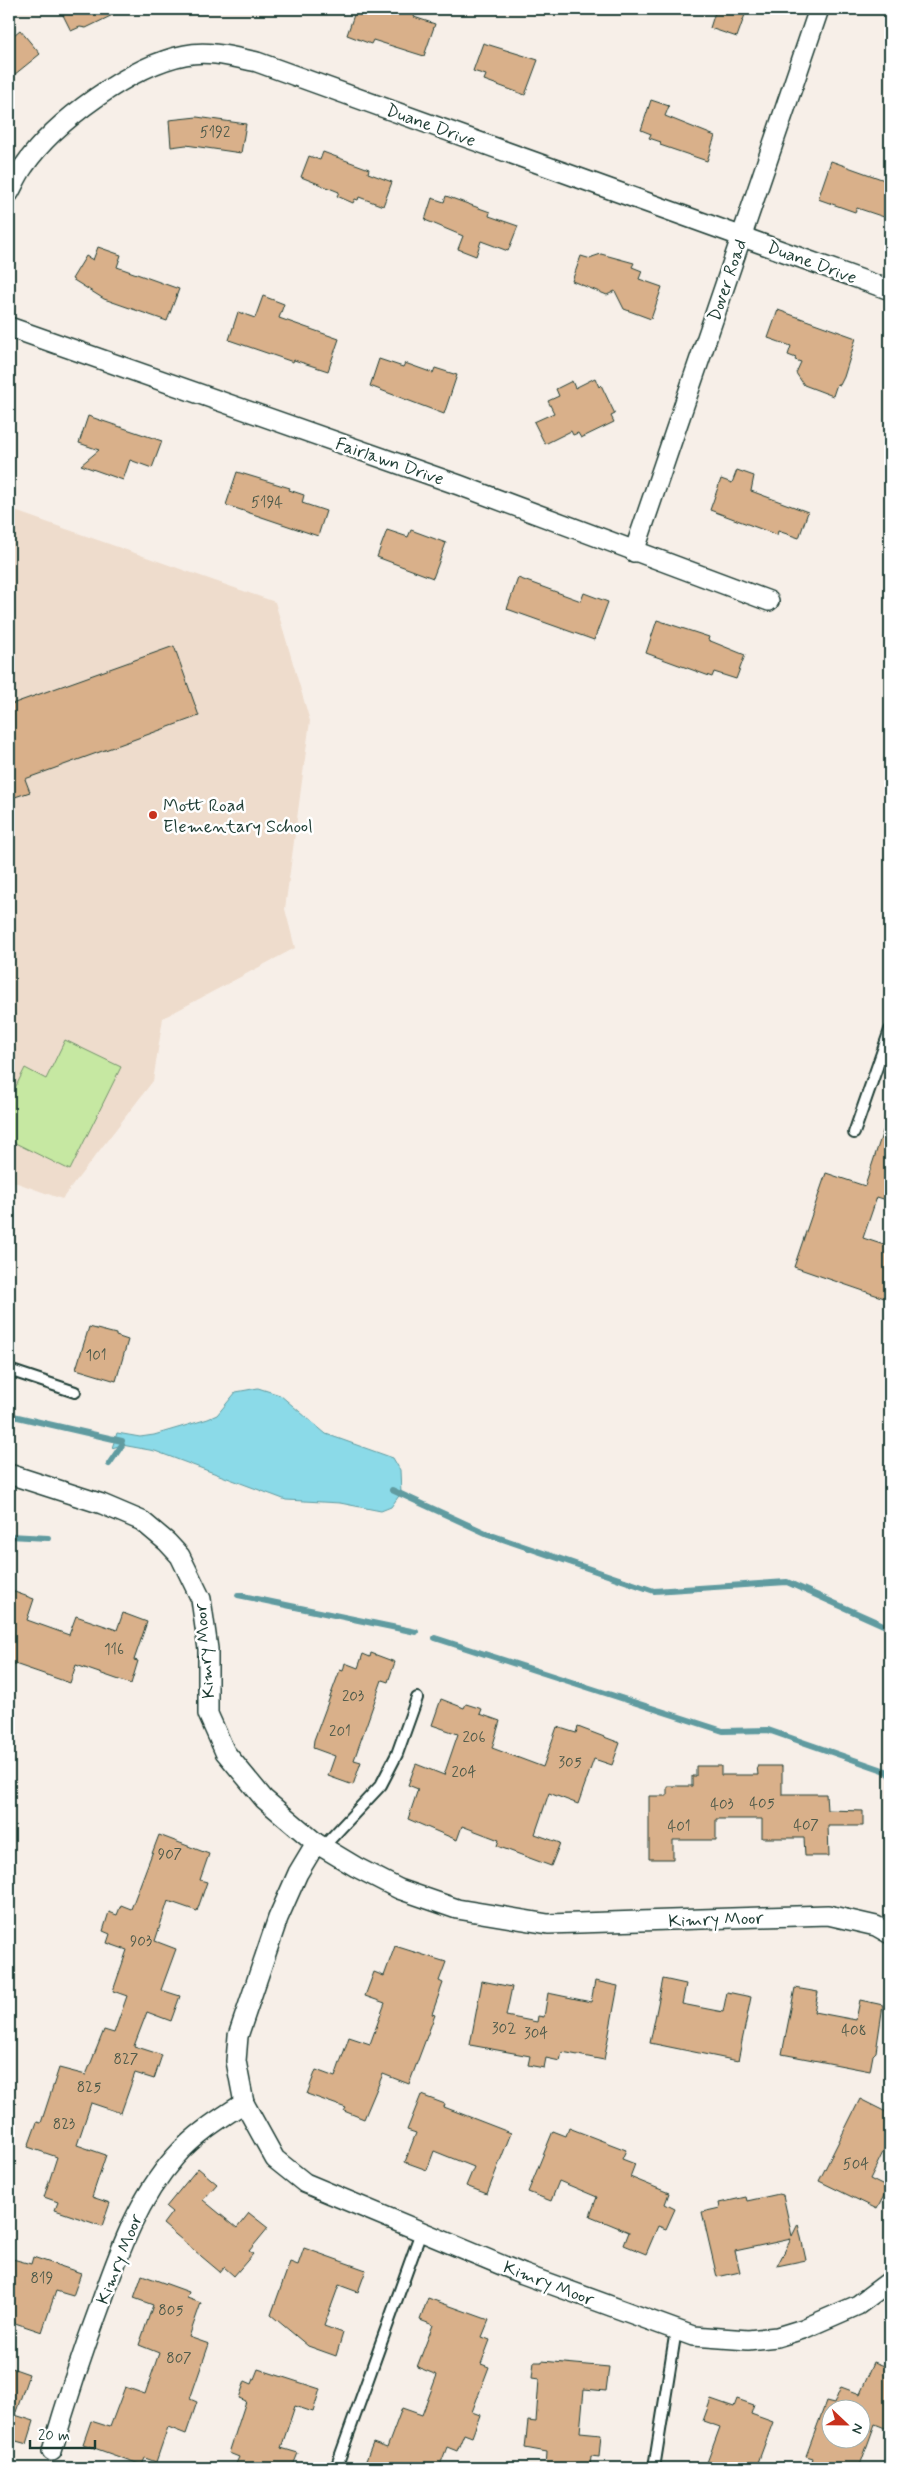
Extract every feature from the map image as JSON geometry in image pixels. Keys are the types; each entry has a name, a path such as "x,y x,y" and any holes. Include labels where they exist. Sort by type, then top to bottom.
{"street":[{"name":"Dover Road","path":"634,552 819,9"},
{"name":"Duane Drive","path":"9,193 24,165 53,134 106,89 139,71 185,54 218,53 266,65 890,290"},
{"name":"Fairlawn Drive","path":"9,327 450,482 769,601"},
{"name":"Kimry Moor","path":"9,1474 102,1504 142,1521 180,1556 201,1599 208,1649 208,1714 225,1752 264,1798 320,1845 356,1867 407,1892 458,1909 548,1924 828,1915 876,1926 890,1934"},
{"name":"Kimry Moor","path":"320,1845 298,1873 278,1918 238,2036 236,2061 244,2103 275,2160 305,2184 523,2274 692,2336 748,2340 777,2337 803,2329 858,2305 890,2281"},
{"name":"Kimry Moor","path":"52,2451 69,2390 123,2242 146,2195 175,2157 207,2128 244,2103"}],"lane":[{"path":"854,1133 890,1030"},
{"path":"9,1370 75,1392"},
{"path":"320,1845 381,1785 397,1754 417,1698"},
{"path":"336,2468 421,2232"},
{"path":"654,2468 676,2330"}],"shaded area":[{"name":"Mott Road Elementary School","path":"9,509 275,602 310,721 285,909 295,948 163,1018 153,1081 62,1199 9,1180"}],"green space":[{"path":"65,1040 121,1067 70,1170 9,1140 9,1100 25,1068 46,1079"}],"water":[{"path":"258,1388 280,1395 326,1434 393,1458 400,1470 401,1493 391,1507 381,1511 340,1503 286,1500 155,1451 122,1445 112,1448 117,1433 140,1437 154,1435 208,1419 217,1415 236,1392"}],"building":[{"path":"60,9 125,9 86,28 80,27 71,31"},
{"path":"356,9 417,9 414,17 435,24 424,56 373,40 371,44 347,35"},
{"path":"716,9 747,9 737,37 710,28"},
{"path":"20,30 40,54 9,79 9,39"},
{"path":"483,43 538,60 525,95 484,80 486,75 473,71"},
{"path":"651,100 669,106 665,116 715,136 707,161 660,145 661,142 649,138 651,134 641,130"},
{"path":"197,117 246,124 241,153 186,145 171,147 169,120"},
{"path":"323,152 369,169 368,173 392,182 383,206 359,197 353,203 337,196 339,192 301,177 309,156 320,160"},
{"path":"831,161 890,182 890,219 857,208 855,212 818,199"},
{"path":"446,196 490,212 489,216 518,226 508,251 481,241 476,256 458,249 463,236 425,220 432,198 444,202"},
{"path":"98,247 121,255 117,267 179,289 167,321 104,299 72,279 86,256 93,260"},
{"path":"601,254 634,263 632,267 642,271 639,279 662,287 651,319 624,309 615,291 607,295 572,281 581,256 591,259"},
{"path":"263,296 284,304 279,318 339,339 328,371 294,360 293,362 229,340 238,312 255,318"},
{"path":"778,310 856,338 844,377 840,385 837,384 833,396 804,385 796,373 801,362 788,355 791,346 768,338"},
{"path":"379,359 403,367 405,363 433,373 435,368 457,375 444,414 370,386"},
{"path":"595,378 599,387 601,385 615,414 611,416 614,422 581,438 578,433 573,435 571,431 545,444 534,422 554,413 548,401 559,396 556,389 572,381 575,388"},
{"path":"88,416 162,441 152,468 130,460 123,480 81,465 99,450 79,443"},
{"path":"737,470 754,476 751,491 808,512 799,538 778,531 777,535 710,510 721,479 732,483"},
{"path":"237,472 290,488 289,490 304,495 302,503 326,511 318,536 226,505"},
{"path":"387,530 408,537 411,530 446,543 433,578 377,557"},
{"path":"518,578 581,601 584,593 608,602 594,640 507,609"},
{"path":"657,620 709,637 708,640 745,655 736,679 714,672 712,677 646,653"},
{"path":"174,646 199,716 25,779 30,792 9,799 9,705"},
{"path":"887,1119 890,1120 890,1201 877,1197 863,1238 890,1247 890,1300 794,1267 826,1173 865,1186"},
{"path":"89,1327 116,1334 116,1336 128,1340 116,1381 76,1369"},
{"path":"9,1590 34,1599 27,1620 69,1635 76,1616 117,1630 123,1613 147,1622 134,1660 138,1661 131,1684 76,1665 70,1683 9,1662"},
{"path":"371,1653 395,1662 388,1682 382,1680 354,1760 361,1762 353,1785 328,1776 335,1756 313,1748 314,1740 340,1670 343,1671 345,1663 358,1668 363,1654 370,1657"},
{"path":"441,1699 464,1708 466,1704 482,1709 480,1714 500,1721 492,1748 543,1767 557,1727 576,1733 578,1727 620,1743 612,1765 594,1759 578,1804 549,1793 535,1834 560,1843 551,1866 497,1846 499,1840 462,1826 457,1840 408,1819 418,1789 408,1785 416,1764 444,1775 458,1734 432,1725"},
{"path":"696,1766 721,1766 721,1775 758,1775 757,1766 782,1766 782,1794 826,1794 827,1810 863,1811 863,1826 828,1826 829,1856 805,1856 804,1838 762,1838 762,1819 716,1819 716,1840 673,1840 673,1859 649,1859 649,1796 667,1796 667,1786 692,1786 692,1776 696,1776"},
{"path":"159,1835 209,1854 200,1880 207,1882 197,1911 168,1901 155,1941 176,1949 161,1990 180,1996 171,2021 147,2012 134,2046 162,2055 154,2079 135,2073 121,2113 91,2103 77,2145 106,2155 92,2197 110,2203 102,2226 55,2210 58,2202 44,2197 57,2157 28,2147 37,2122 41,2123 59,2068 86,2075 104,2030 114,2033 127,1996 113,1991 127,1950 107,1943 110,1934 103,1931 109,1912 117,1915 121,1905 131,1909"},
{"path":"395,1946 446,1962 439,1981 443,1983 432,2014 435,2015 409,2084 383,2074 364,2119 344,2111 346,2108 307,2094 316,2070 335,2077 349,2037 370,2044 385,2003 365,1996 374,1972 384,1976"},
{"path":"663,1979 686,1984 682,2004 723,2012 727,1992 751,1997 738,2061 650,2043"},
{"path":"482,1981 512,1987 506,2016 537,2022 538,2016 544,2017 548,1993 591,2002 595,1981 618,1986 604,2060 562,2052 560,2061 546,2058 544,2068 528,2065 530,2056 470,2045"},
{"path":"795,1988 818,1992 814,2012 856,2020 860,2000 883,2005 876,2052 873,2055 870,2071 782,2054"},
{"path":"421,2095 445,2104 444,2107 511,2133 487,2194 466,2186 474,2167 434,2151 427,2170 405,2162 416,2133 407,2130"},
{"path":"860,2099 890,2114 890,2138 870,2179 888,2188 877,2209 819,2181"},
{"path":"569,2128 626,2150 622,2159 635,2164 630,2177 669,2193 665,2204 675,2209 666,2229 658,2226 646,2254 624,2245 629,2232 590,2216 597,2197 559,2181 551,2201 528,2192 553,2131 566,2136"},
{"path":"198,2168 217,2184 203,2200 237,2228 249,2213 268,2228 249,2251 253,2254 234,2276 224,2267 220,2272 163,2224 172,2212 166,2207"},
{"path":"779,2194 783,2195 792,2236 798,2224 806,2260 777,2266 791,2239 735,2251 740,2272 717,2277 702,2212 720,2208 719,2203 746,2197 747,2201"},
{"path":"304,2248 366,2270 358,2292 339,2285 324,2326 343,2333 336,2356 308,2346 271,2315 290,2262 298,2265"},
{"path":"33,2257 81,2273 73,2296 56,2291 42,2332 9,2321 9,2258 31,2264"},
{"path":"142,2275 189,2292 187,2298 201,2303 189,2337 209,2344 190,2399 197,2402 186,2434 168,2427 156,2462 145,2458 142,2465 83,2444 91,2421 110,2427 125,2387 145,2394 159,2353 139,2345 153,2305 134,2298"},
{"path":"428,2298 489,2320 482,2337 490,2340 481,2364 489,2367 472,2412 480,2415 472,2437 464,2434 457,2451 447,2447 439,2468 363,2468 373,2443 387,2448 402,2408 422,2415 437,2375 417,2367 433,2325 420,2320"},
{"path":"542,2361 609,2367 606,2391 584,2389 580,2432 601,2434 599,2457 591,2456 590,2468 546,2468 547,2452 525,2448 528,2421 536,2422 539,2379 532,2378 534,2362"},
{"path":"874,2362 890,2368 890,2430 875,2424 872,2432 872,2400 836,2400 841,2387 860,2394"},
{"path":"9,2367 29,2374 15,2415 34,2421 27,2444 9,2439"},
{"path":"258,2369 320,2389 313,2412 295,2406 281,2448 298,2453 292,2468 234,2468 239,2457 229,2453 246,2401 239,2398 245,2381 252,2384"},
{"path":"711,2399 734,2407 737,2399 754,2405 751,2414 773,2422 756,2468 705,2468 720,2427 703,2421"},
{"path":"822,2413 822,2450 866,2450 859,2468 810,2468 813,2458 806,2456"}],"waterway":[{"path":"9,1415 122,1441"},
{"path":"109,1464 122,1445"},
{"path":"392,1490 488,1534 654,1591 787,1582 890,1628"},
{"path":"9,1536 48,1538"},
{"path":"238,1595 416,1632"},
{"path":"435,1638 723,1731 768,1730 886,1771 890,1776"}],"place":[{"name":"Mott Road Elementary School","path":"153,815"}]}
